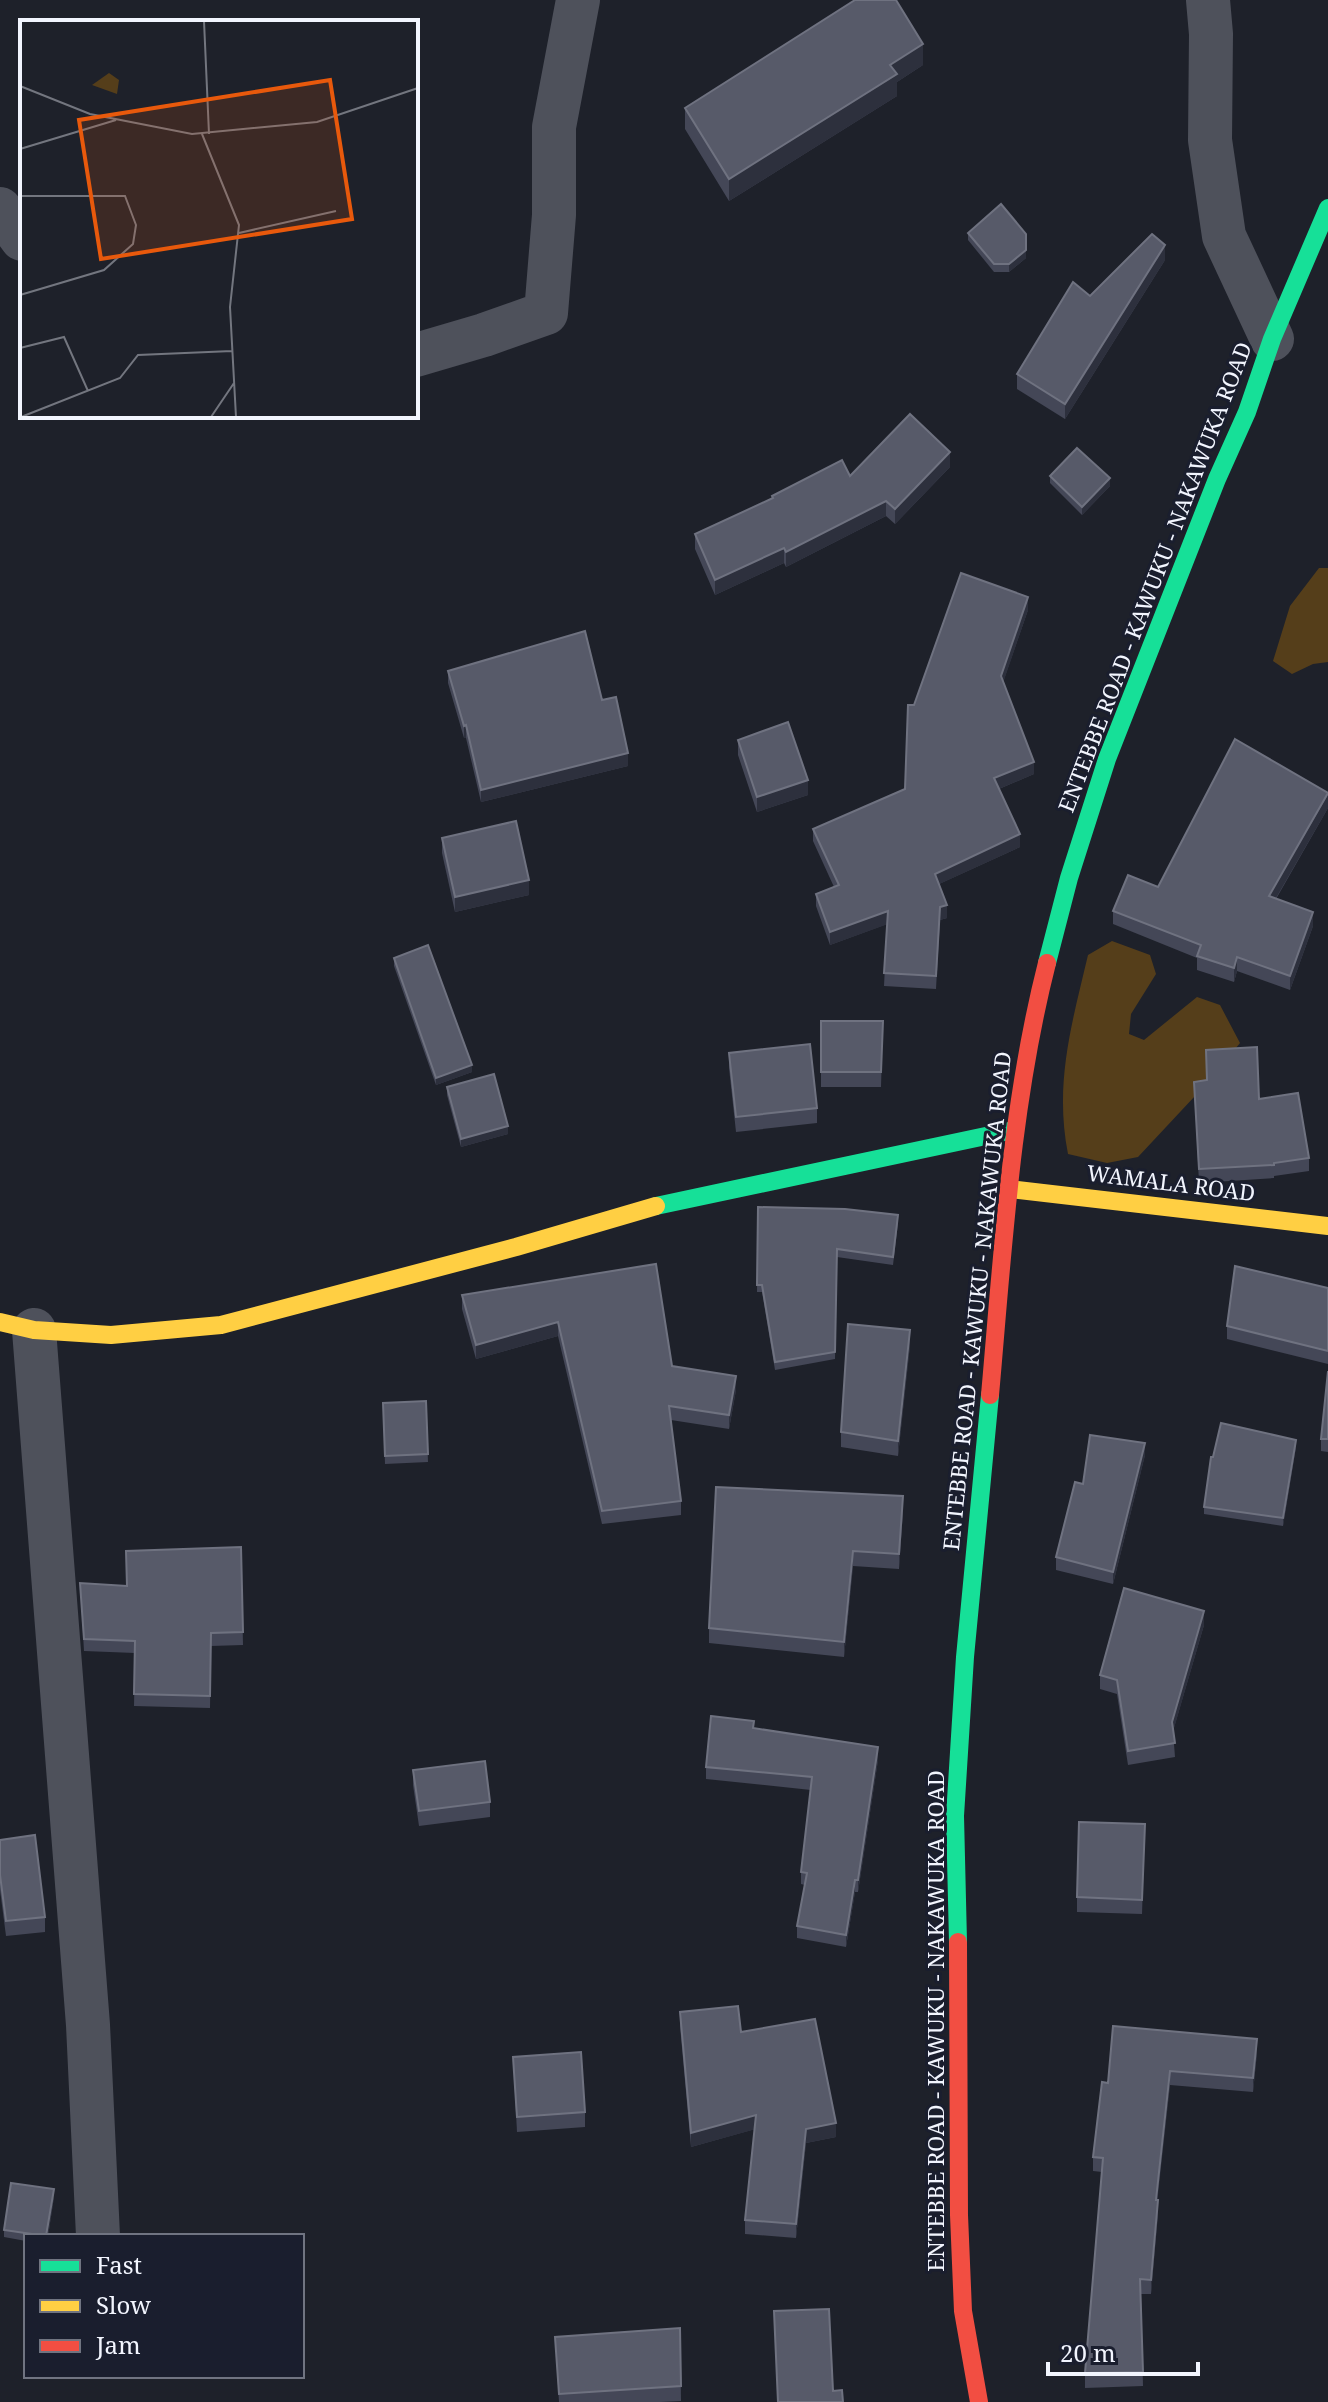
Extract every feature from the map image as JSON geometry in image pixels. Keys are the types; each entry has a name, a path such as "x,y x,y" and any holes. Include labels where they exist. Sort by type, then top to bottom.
{"main road":[{"name":"ENTEBBE ROAD - KAWUKU - NAKAWUKA ROAD","path":"979,2402 963,2311 955,1816 965,1657 1014,1130 1030,1029 1069,878 1107,759 1194,536 1247,412 1272,339 1328,208"},
{"path":"17,1326 111,1335 221,1325 516,1247 668,1202 1014,1130"},
{"name":"WAMALA ROAD","path":"1009,1189 1328,1226"}],"street":[{"path":"418,354 546,313 554,215 554,127 578,0"},
{"path":"1208,0 1211,34 1210,140 1224,236 1272,339"},
{"path":"0,209 20,236"},
{"path":"17,1326 88,2025 98,2234"}],"shaded area":[{"path":"1319,568 1328,568 1328,662 1313,664 1292,674 1273,661 1290,606"},
{"path":"1112,941 1150,955 1156,974 1131,1014 1129,1034 1144,1040 1197,997 1220,1005 1240,1043 1138,1157 1107,1163 1068,1154 1063,1103 1067,1053 1088,955"}],"building":[{"path":"855,0 896,0 923,44 890,65 897,74 729,179 685,108"},
{"path":"1001,204 1026,234 1026,250 1009,264 994,264 968,233"},
{"path":"1152,234 1165,245 1065,404 1017,374 1073,282 1090,296"},
{"path":"910,414 950,452 895,509 886,501 786,552 784,548 715,580 695,534 773,498 842,460 850,476"},
{"path":"1077,448 1110,478 1082,507 1050,476"},
{"path":"961,573 1028,597 1001,676 1034,762 994,778 1020,834 935,874 947,905 940,907 936,976 884,973 888,911 830,932 816,894 839,885 813,829 905,789 908,705 914,705"},
{"path":"585,631 602,700 616,697 628,753 481,790 466,725 448,671"},
{"path":"788,722 808,780 757,797 738,740"},
{"path":"1235,739 1328,793 1269,896 1313,912 1290,976 1237,957 1234,968 1197,956 1201,945 1113,911 1128,875 1158,887"},
{"path":"516,821 529,880 455,897 442,838"},
{"path":"428,945 472,1065 436,1078 394,958"},
{"path":"821,1021 883,1021 881,1072 821,1072"},
{"path":"810,1044 817,1108 736,1117 729,1053"},
{"path":"1257,1047 1259,1099 1298,1093 1309,1158 1274,1165 1199,1169 1194,1082 1207,1080 1206,1050"},
{"path":"494,1074 508,1126 461,1139 447,1087"},
{"path":"758,1207 845,1209 898,1215 893,1257 837,1249 835,1352 775,1362 762,1285 757,1285"},
{"path":"656,1264 672,1366 736,1376 729,1415 669,1406 681,1501 602,1511 558,1322 476,1345 462,1295"},
{"path":"1235,1266 1328,1288 1328,1351 1227,1326"},
{"path":"848,1324 910,1330 898,1441 841,1432"},
{"path":"1328,1371 1328,1439 1321,1439"},
{"path":"426,1401 428,1454 385,1456 383,1403"},
{"path":"1221,1423 1296,1440 1283,1518 1204,1507 1211,1457"},
{"path":"1090,1435 1145,1443 1113,1572 1056,1557 1075,1482 1083,1484"},
{"path":"716,1487 903,1496 899,1554 853,1551 844,1642 709,1628"},
{"path":"241,1547 243,1632 211,1633 210,1696 134,1694 135,1641 84,1639 80,1583 127,1586 126,1551"},
{"path":"1124,1588 1204,1611 1172,1722 1175,1743 1128,1751 1117,1680 1100,1675"},
{"path":"711,1716 754,1721 753,1728 878,1747 858,1880 855,1880 846,1935 797,1926 807,1873 801,1872 812,1777 706,1767"},
{"path":"485,1761 490,1802 419,1811 413,1770"},
{"path":"1079,1822 1145,1824 1142,1900 1077,1897"},
{"path":"35,1835 45,1917 6,1921 0,1875 0,1840"},
{"path":"738,2006 741,2032 815,2019 836,2123 806,2129 796,2224 745,2220 756,2115 691,2133 680,2012"},
{"path":"1113,2026 1257,2039 1253,2078 1170,2071 1151,2280 1140,2279 1143,2372 1085,2373 1103,2158 1093,2157 1102,2082 1108,2083"},
{"path":"581,2052 585,2112 517,2117 513,2057"},
{"path":"11,2183 54,2189 46,2234 4,2230"},
{"path":"829,2309 833,2391 842,2390 843,2402 778,2402 774,2311"},
{"path":"680,2328 681,2386 559,2394 555,2337"}],"traffic: fast":[{"path":"1047,963 1069,878 1107,759 1217,479 1247,412 1272,339 1328,208"},
{"path":"656,1206 1014,1130"},
{"path":"958,1942 955,1816 965,1657 990,1395"}],"traffic: slow":[{"path":"1009,1189 1328,1226"},
{"path":"0,1322 34,1330 111,1335 221,1325 516,1247 656,1206"}],"traffic: jam":[{"path":"990,1395 1017,1123 1047,963"},
{"path":"958,1942 959,2215 963,2311 979,2402"}]}
